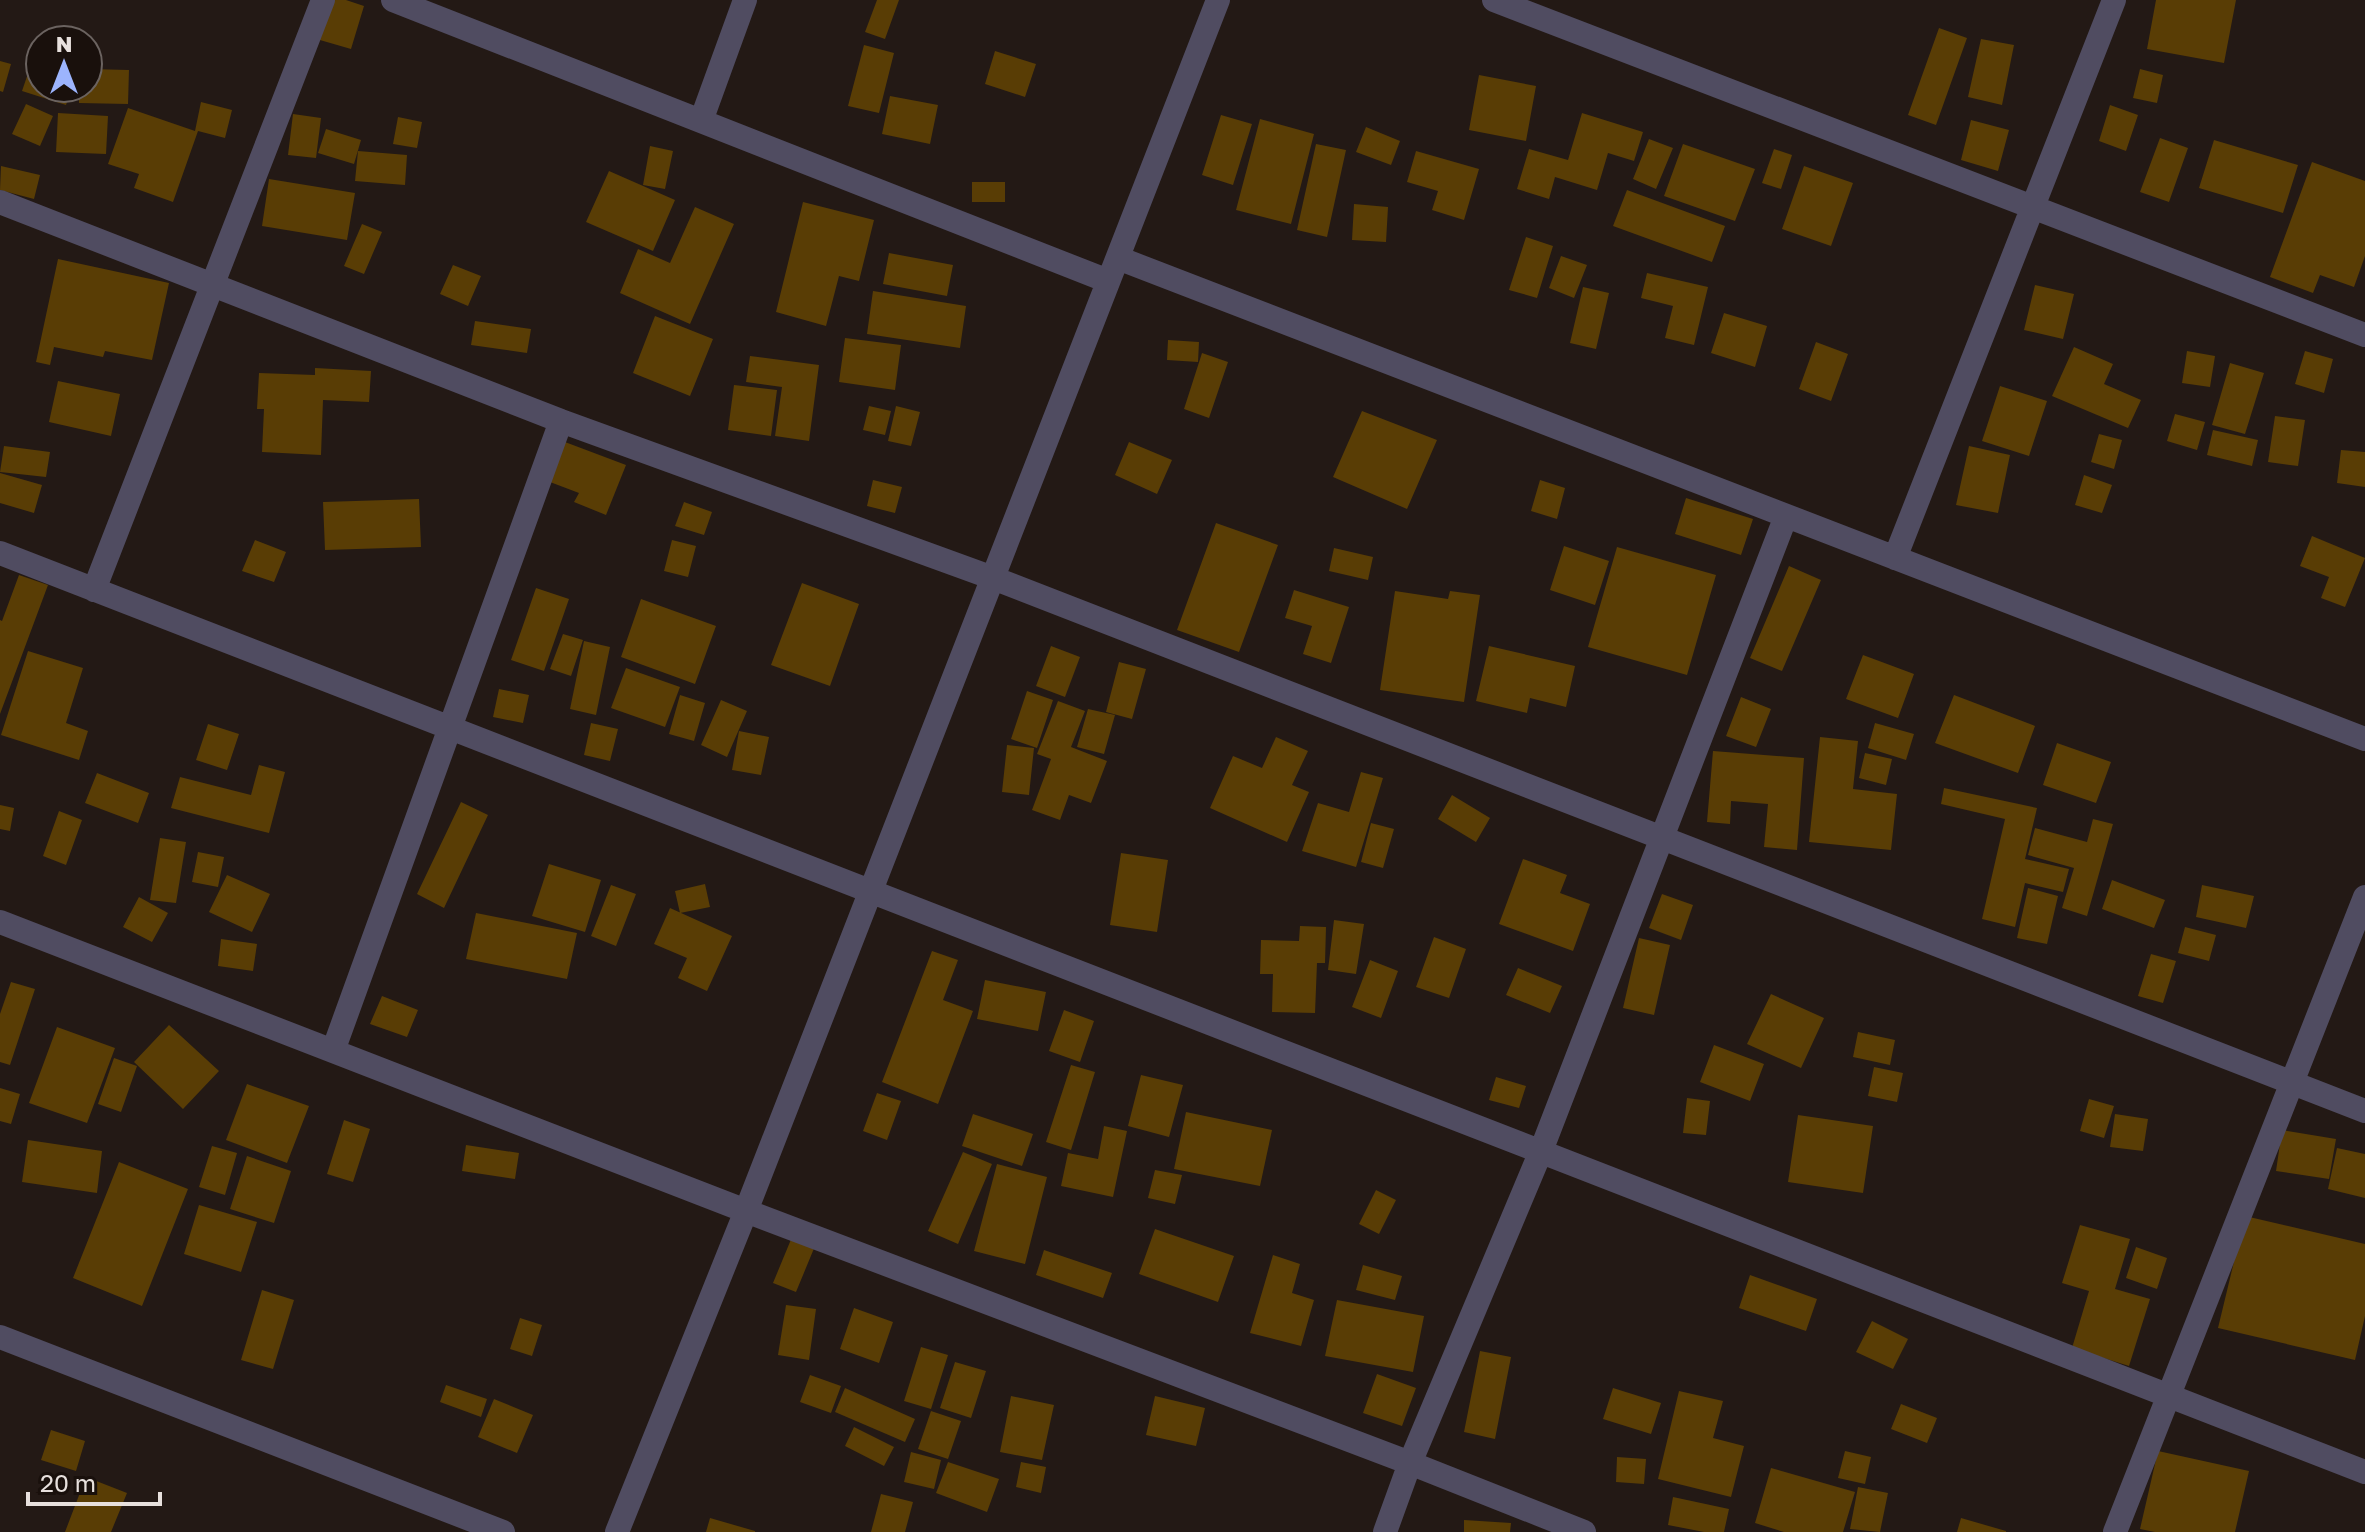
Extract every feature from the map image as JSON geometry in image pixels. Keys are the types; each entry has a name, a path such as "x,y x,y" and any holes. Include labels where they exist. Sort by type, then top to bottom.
{"street":[{"path":"94,590 323,0"},
{"path":"393,0 701,121 1786,516 2365,739"},
{"path":"701,121 745,0"},
{"path":"617,1532 746,1211 1218,0"},
{"path":"1494,0 2365,335"},
{"path":"1895,558 2114,0"},
{"path":"0,202 561,421 993,578 2365,1111"},
{"path":"333,1051 561,421"},
{"path":"1385,1532 1410,1463 1541,1151 1786,516"},
{"path":"0,553 2365,1472"},
{"path":"2115,1532 2365,897"},
{"path":"0,922 1584,1532"},
{"path":"0,1337 503,1532"}],"building":[{"path":"324,0 346,0 364,6 351,49 313,38"},
{"path":"877,0 899,0 885,39 865,32"},
{"path":"2156,0 2236,0 2224,63 2147,49"},
{"path":"1939,28 1967,38 1936,125 1908,115"},
{"path":"1981,39 2014,45 2002,105 1968,97"},
{"path":"864,45 894,53 879,113 848,106"},
{"path":"995,51 1036,64 1025,97 985,84"},
{"path":"0,61 11,64 3,92 0,91"},
{"path":"104,69 129,70 128,104 104,104"},
{"path":"2140,69 2163,75 2157,103 2133,98"},
{"path":"1479,75 1536,86 1526,141 1469,130"},
{"path":"890,96 938,105 930,144 882,134"},
{"path":"201,102 232,110 225,138 198,131 173,202 134,188 139,174 108,164 128,108 195,131"},
{"path":"26,104 53,116 40,146 12,134"},
{"path":"2110,105 2138,115 2126,151 2099,141"},
{"path":"58,113 108,116 106,154 56,152"},
{"path":"1582,113 1643,132 1634,161 1608,153 1597,190 1555,177 1549,199 1517,189 1529,149 1568,160"},
{"path":"293,114 321,118 316,158 288,155"},
{"path":"1221,115 1252,124 1233,185 1202,175"},
{"path":"398,117 422,122 417,148 393,144"},
{"path":"1260,119 1314,134 1291,224 1236,210"},
{"path":"1971,120 2009,130 1998,171 1961,160"},
{"path":"1366,127 1400,141 1391,165 1356,152"},
{"path":"326,129 361,140 354,164 318,153"},
{"path":"2160,138 2188,148 2169,202 2140,192"},
{"path":"1649,139 1673,148 1656,189 1633,179"},
{"path":"2214,140 2298,165 2283,213 2199,188"},
{"path":"1316,144 1346,150 1327,237 1297,230"},
{"path":"1683,144 1755,169 1735,221 1664,196"},
{"path":"650,146 673,151 665,189 643,185"},
{"path":"1774,149 1792,155 1781,189 1762,183"},
{"path":"358,151 407,155 405,185 355,181"},
{"path":"1416,151 1479,169 1464,220 1432,210 1438,191 1407,182"},
{"path":"2312,162 2365,181 2365,256 2354,287 2320,275 2313,293 2270,277"},
{"path":"1,166 40,175 34,199 0,190"},
{"path":"1804,166 1853,183 1831,246 1782,229"},
{"path":"609,171 675,200 653,251 586,222"},
{"path":"269,179 355,193 347,240 262,226"},
{"path":"972,182 1005,182 1005,202 972,202"},
{"path":"1627,190 1725,226 1712,262 1613,226"},
{"path":"803,202 874,220 859,281 839,276 826,326 776,312"},
{"path":"1354,204 1388,207 1386,242 1352,240"},
{"path":"695,207 734,224 690,324 620,293 638,249 670,263"},
{"path":"362,224 382,232 364,274 344,266"},
{"path":"1526,237 1553,246 1537,298 1509,290"},
{"path":"889,253 953,265 947,296 883,284"},
{"path":"1561,256 1587,265 1574,298 1549,288"},
{"path":"58,259 169,283 152,360 105,351 103,357 54,347 50,365 36,362"},
{"path":"453,265 481,276 468,306 440,294"},
{"path":"1647,273 1708,287 1694,345 1665,338 1673,306 1641,298"},
{"path":"2035,285 2074,294 2063,339 2024,330"},
{"path":"1583,287 1609,293 1596,349 1570,343"},
{"path":"873,291 966,306 960,348 867,334"},
{"path":"1724,313 1767,326 1755,367 1711,353"},
{"path":"655,316 713,339 690,396 633,373"},
{"path":"475,321 531,329 527,353 471,345"},
{"path":"845,338 901,345 895,390 839,382"},
{"path":"1168,340 1199,342 1198,362 1167,360"},
{"path":"1816,342 1848,354 1831,401 1799,389"},
{"path":"2074,347 2113,364 2104,384 2141,400 2128,428 2052,396"},
{"path":"2187,351 2215,356 2210,387 2182,383"},
{"path":"2305,351 2333,359 2324,393 2295,384"},
{"path":"1202,353 1228,362 1209,418 1184,409"},
{"path":"750,356 819,365 809,441 775,436 782,387 746,382"},
{"path":"2230,363 2264,373 2245,434 2212,425"},
{"path":"315,368 371,371 369,402 323,400 321,455 262,452 264,409 257,409 259,373 315,375"},
{"path":"58,381 120,394 111,436 49,422"},
{"path":"734,385 777,390 771,436 728,430"},
{"path":"2000,386 2047,401 2029,456 1982,441"},
{"path":"869,406 891,411 885,435 863,430"},
{"path":"896,406 920,412 911,446 888,441"},
{"path":"1362,411 1437,440 1407,509 1333,477"},
{"path":"2175,414 2205,422 2197,450 2167,441"},
{"path":"2275,416 2305,420 2298,466 2268,462"},
{"path":"2213,430 2258,440 2252,466 2207,455"},
{"path":"2099,434 2122,440 2114,469 2091,462"},
{"path":"565,442 626,465 606,515 574,502 579,493 550,482"},
{"path":"1129,442 1172,460 1157,494 1115,475"},
{"path":"4,446 50,452 46,477 0,472"},
{"path":"1969,446 2010,455 1998,513 1956,505"},
{"path":"2341,450 2365,452 2365,487 2337,483"},
{"path":"0,473 42,485 34,513 0,503"},
{"path":"2084,475 2112,485 2102,513 2075,505"},
{"path":"873,480 902,487 895,513 867,506"},
{"path":"1540,480 1565,488 1557,519 1531,511"},
{"path":"1686,498 1753,519 1741,555 1675,534"},
{"path":"419,499 421,547 325,550 323,502"},
{"path":"684,502 712,512 704,535 675,526"},
{"path":"1216,523 1278,545 1239,652 1177,630"},
{"path":"2312,536 2365,558 2345,607 2321,598 2329,577 2300,566"},
{"path":"255,540 286,552 274,582 242,571"},
{"path":"672,540 696,546 688,577 664,571"},
{"path":"1564,546 1609,561 1595,605 1550,590"},
{"path":"1617,547 1716,575 1687,675 1588,647"},
{"path":"1334,548 1373,557 1368,580 1329,571"},
{"path":"1789,566 1821,580 1782,671 1750,658"},
{"path":"19,575 48,585 0,714 0,620"},
{"path":"802,583 859,604 830,686 771,665"},
{"path":"536,588 569,599 544,671 511,660"},
{"path":"1294,590 1349,607 1331,663 1303,654 1312,626 1285,618"},
{"path":"1395,591 1448,599 1450,591 1480,595 1464,702 1380,690"},
{"path":"641,599 716,626 695,684 621,657"},
{"path":"563,634 583,640 571,676 550,669"},
{"path":"584,641 610,647 596,715 570,709"},
{"path":"1051,646 1080,657 1065,697 1036,686"},
{"path":"1489,646 1575,666 1566,707 1530,698 1527,713 1476,701"},
{"path":"28,651 83,668 66,723 88,731 79,760 1,735"},
{"path":"1863,655 1914,674 1898,718 1846,699"},
{"path":"1119,662 1146,669 1132,719 1106,712"},
{"path":"626,668 680,687 665,727 611,708"},
{"path":"499,689 529,695 523,723 493,717"},
{"path":"1027,691 1053,700 1037,748 1011,739"},
{"path":"680,695 705,703 694,741 669,734"},
{"path":"1954,695 2035,726 2018,773 1935,743"},
{"path":"1741,697 1771,709 1756,747 1726,736"},
{"path":"721,700 747,711 727,757 701,745"},
{"path":"1058,701 1085,711 1071,747 1107,761 1091,803 1069,795 1060,820 1032,810 1051,759 1037,754"},
{"path":"1088,709 1115,715 1104,754 1077,747"},
{"path":"591,723 618,729 610,761 584,755"},
{"path":"1875,723 1914,734 1906,760 1868,748"},
{"path":"208,724 239,734 227,770 196,760"},
{"path":"739,731 769,737 761,775 732,770"},
{"path":"1276,737 1308,751 1292,785 1309,792 1287,842 1210,808 1233,756 1262,768"},
{"path":"1820,737 1858,741 1853,789 1897,794 1891,850 1809,842"},
{"path":"2057,743 2111,762 2096,803 2043,785"},
{"path":"1007,745 1034,748 1029,795 1002,792"},
{"path":"1713,751 1804,758 1797,850 1764,847 1768,804 1731,801 1730,824 1707,822"},
{"path":"1865,753 1892,759 1886,785 1859,778"},
{"path":"259,765 285,772 269,833 171,808 180,777 251,795"},
{"path":"1361,772 1383,778 1356,867 1302,851 1318,803 1349,812"},
{"path":"97,773 149,793 138,823 85,803"},
{"path":"1944,788 2037,808 2025,859 2069,869 2063,892 2025,883 2015,927 1982,919 2005,819 1941,804"},
{"path":"1452,795 1490,818 1476,842 1438,819"},
{"path":"461,802 488,815 444,908 417,894"},
{"path":"0,805 14,808 10,831 0,829"},
{"path":"59,811 82,820 66,865 43,856"},
{"path":"2093,819 2113,824 2087,916 2062,908 2074,868 2028,855 2035,828 2087,842"},
{"path":"1371,823 1394,829 1383,868 1361,862"},
{"path":"160,838 186,842 176,903 150,900"},
{"path":"198,852 224,857 218,887 192,882"},
{"path":"1121,853 1168,860 1157,932 1110,925"},
{"path":"1523,859 1567,875 1560,893 1590,904 1573,951 1499,924"},
{"path":"549,864 601,880 585,932 532,916"},
{"path":"227,875 270,894 252,932 209,912"},
{"path":"2112,880 2165,900 2154,928 2102,909"},
{"path":"705,884 710,907 680,913 675,891"},
{"path":"611,885 636,894 616,946 591,936"},
{"path":"2202,885 2254,896 2246,928 2196,917"},
{"path":"2028,888 2058,896 2047,944 2017,938"},
{"path":"1662,894 1693,905 1681,940 1649,928"},
{"path":"139,897 168,913 152,942 123,927"},
{"path":"670,908 732,936 707,991 678,978 687,958 654,944"},
{"path":"476,913 577,933 567,979 466,959"},
{"path":"1334,920 1364,924 1356,974 1328,970"},
{"path":"1300,926 1326,927 1325,963 1317,963 1315,1013 1272,1012 1273,974 1260,974 1261,940 1299,941"},
{"path":"2185,927 2216,935 2209,961 2178,953"},
{"path":"1434,937 1466,949 1449,998 1416,987"},
{"path":"1639,938 1670,945 1654,1015 1623,1008"},
{"path":"221,939 257,944 253,971 218,966"},
{"path":"932,951 958,960 943,1000 973,1011 938,1104 882,1082"},
{"path":"2151,954 2176,961 2163,1003 2138,996"},
{"path":"1370,960 1398,971 1381,1018 1352,1007"},
{"path":"1518,968 1562,986 1550,1013 1506,995"},
{"path":"985,980 1046,992 1038,1031 977,1019"},
{"path":"11,982 35,989 10,1065 0,1062 0,1014"},
{"path":"1771,994 1824,1018 1801,1068 1747,1044"},
{"path":"382,996 418,1010 407,1037 370,1024"},
{"path":"1064,1010 1094,1021 1080,1062 1049,1051"},
{"path":"169,1025 219,1071 183,1109 134,1062"},
{"path":"57,1027 115,1048 87,1123 29,1103"},
{"path":"1858,1032 1895,1040 1890,1065 1853,1057"},
{"path":"1714,1045 1764,1064 1750,1101 1700,1082"},
{"path":"114,1058 137,1066 121,1112 98,1104"},
{"path":"1071,1065 1095,1072 1071,1150 1046,1142"},
{"path":"1874,1067 1903,1073 1897,1102 1868,1096"},
{"path":"1141,1075 1183,1085 1169,1137 1128,1126"},
{"path":"1496,1077 1526,1086 1519,1108 1489,1100"},
{"path":"247,1084 309,1106 287,1163 226,1140"},
{"path":"0,1088 20,1094 11,1124 0,1121"},
{"path":"877,1093 901,1101 887,1140 863,1131"},
{"path":"1687,1098 1710,1101 1706,1135 1683,1133"},
{"path":"2089,1099 2114,1106 2104,1138 2080,1131"},
{"path":"1186,1112 1272,1130 1260,1186 1174,1169"},
{"path":"973,1114 1033,1134 1022,1166 962,1146"},
{"path":"2115,1114 2148,1119 2143,1151 2110,1147"},
{"path":"1798,1115 1873,1126 1863,1193 1788,1182"},
{"path":"344,1120 370,1129 353,1182 327,1174"},
{"path":"1104,1126 1127,1131 1113,1197 1061,1186 1068,1153 1098,1159"},
{"path":"2282,1130 2336,1139 2329,1179 2276,1171"},
{"path":"28,1140 102,1151 97,1193 22,1182"},
{"path":"466,1145 519,1153 515,1179 462,1171"},
{"path":"212,1146 237,1153 225,1195 199,1187"},
{"path":"2337,1148 2365,1154 2365,1198 2328,1189"},
{"path":"963,1152 992,1164 958,1244 928,1231"},
{"path":"247,1156 291,1171 274,1223 230,1209"},
{"path":"119,1162 188,1189 142,1306 73,1278"},
{"path":"997,1164 1047,1177 1025,1264 974,1251"},
{"path":"1155,1170 1182,1175 1175,1204 1148,1198"},
{"path":"1376,1190 1396,1200 1379,1234 1359,1224"},
{"path":"199,1205 257,1222 241,1272 184,1254"},
{"path":"2245,1216 2365,1244 2365,1316 2355,1360 2218,1328"},
{"path":"2080,1225 2130,1239 2115,1289 2150,1299 2129,1366 2072,1348 2089,1291 2062,1283"},
{"path":"1155,1229 1234,1256 1218,1302 1139,1274"},
{"path":"792,1237 815,1246 796,1292 773,1283"},
{"path":"2136,1247 2167,1258 2157,1289 2126,1278"},
{"path":"1044,1250 1112,1273 1103,1298 1036,1275"},
{"path":"1273,1255 1300,1264 1292,1293 1314,1300 1301,1346 1250,1333"},
{"path":"1363,1265 1402,1276 1395,1300 1356,1290"},
{"path":"1750,1275 1817,1299 1806,1331 1739,1308"},
{"path":"262,1290 294,1300 273,1369 241,1360"},
{"path":"1337,1300 1424,1316 1413,1372 1325,1356"},
{"path":"786,1305 816,1309 809,1360 778,1355"},
{"path":"854,1308 893,1322 879,1363 840,1349"},
{"path":"520,1318 542,1325 532,1356 510,1349"},
{"path":"1872,1321 1908,1339 1893,1369 1856,1352"},
{"path":"921,1347 948,1355 931,1409 904,1401"},
{"path":"1480,1351 1511,1357 1495,1439 1464,1432"},
{"path":"955,1362 986,1371 971,1418 940,1408"},
{"path":"1377,1374 1416,1388 1402,1426 1363,1413"},
{"path":"810,1375 841,1386 831,1413 800,1402"},
{"path":"446,1385 487,1399 481,1417 440,1402"},
{"path":"845,1388 915,1419 905,1442 835,1412"},
{"path":"1613,1388 1661,1403 1651,1434 1603,1419"},
{"path":"1679,1391 1723,1401 1713,1438 1744,1446 1731,1497 1658,1479"},
{"path":"1011,1396 1054,1405 1042,1460 1000,1452"},
{"path":"1155,1396 1205,1408 1196,1446 1146,1435"},
{"path":"494,1399 533,1415 517,1453 478,1437"},
{"path":"1901,1404 1937,1418 1927,1443 1891,1429"},
{"path":"931,1411 961,1421 948,1459 918,1449"},
{"path":"854,1427 894,1447 884,1466 845,1446"},
{"path":"51,1430 85,1441 76,1471 41,1460"},
{"path":"1845,1451 1871,1457 1865,1484 1838,1478"},
{"path":"2158,1451 2249,1471 2235,1532 2155,1532 2140,1529"},
{"path":"911,1452 941,1460 934,1489 904,1482"},
{"path":"1617,1457 1646,1459 1644,1484 1616,1482"},
{"path":"948,1462 999,1479 987,1512 936,1493"},
{"path":"1021,1462 1046,1467 1041,1493 1016,1487"},
{"path":"1771,1468 1855,1492 1843,1532 1784,1532 1755,1523"},
{"path":"86,1477 127,1493 111,1532 65,1532"},
{"path":"1858,1487 1888,1493 1880,1532 1850,1529"},
{"path":"881,1494 913,1502 905,1532 871,1532"},
{"path":"1673,1497 1729,1509 1724,1532 1704,1532 1668,1525"},
{"path":"710,1518 755,1531 755,1532 706,1532"},
{"path":"1961,1518 2006,1531 2006,1532 1957,1532"},
{"path":"1464,1520 1511,1523 1510,1532 1464,1532"}]}
